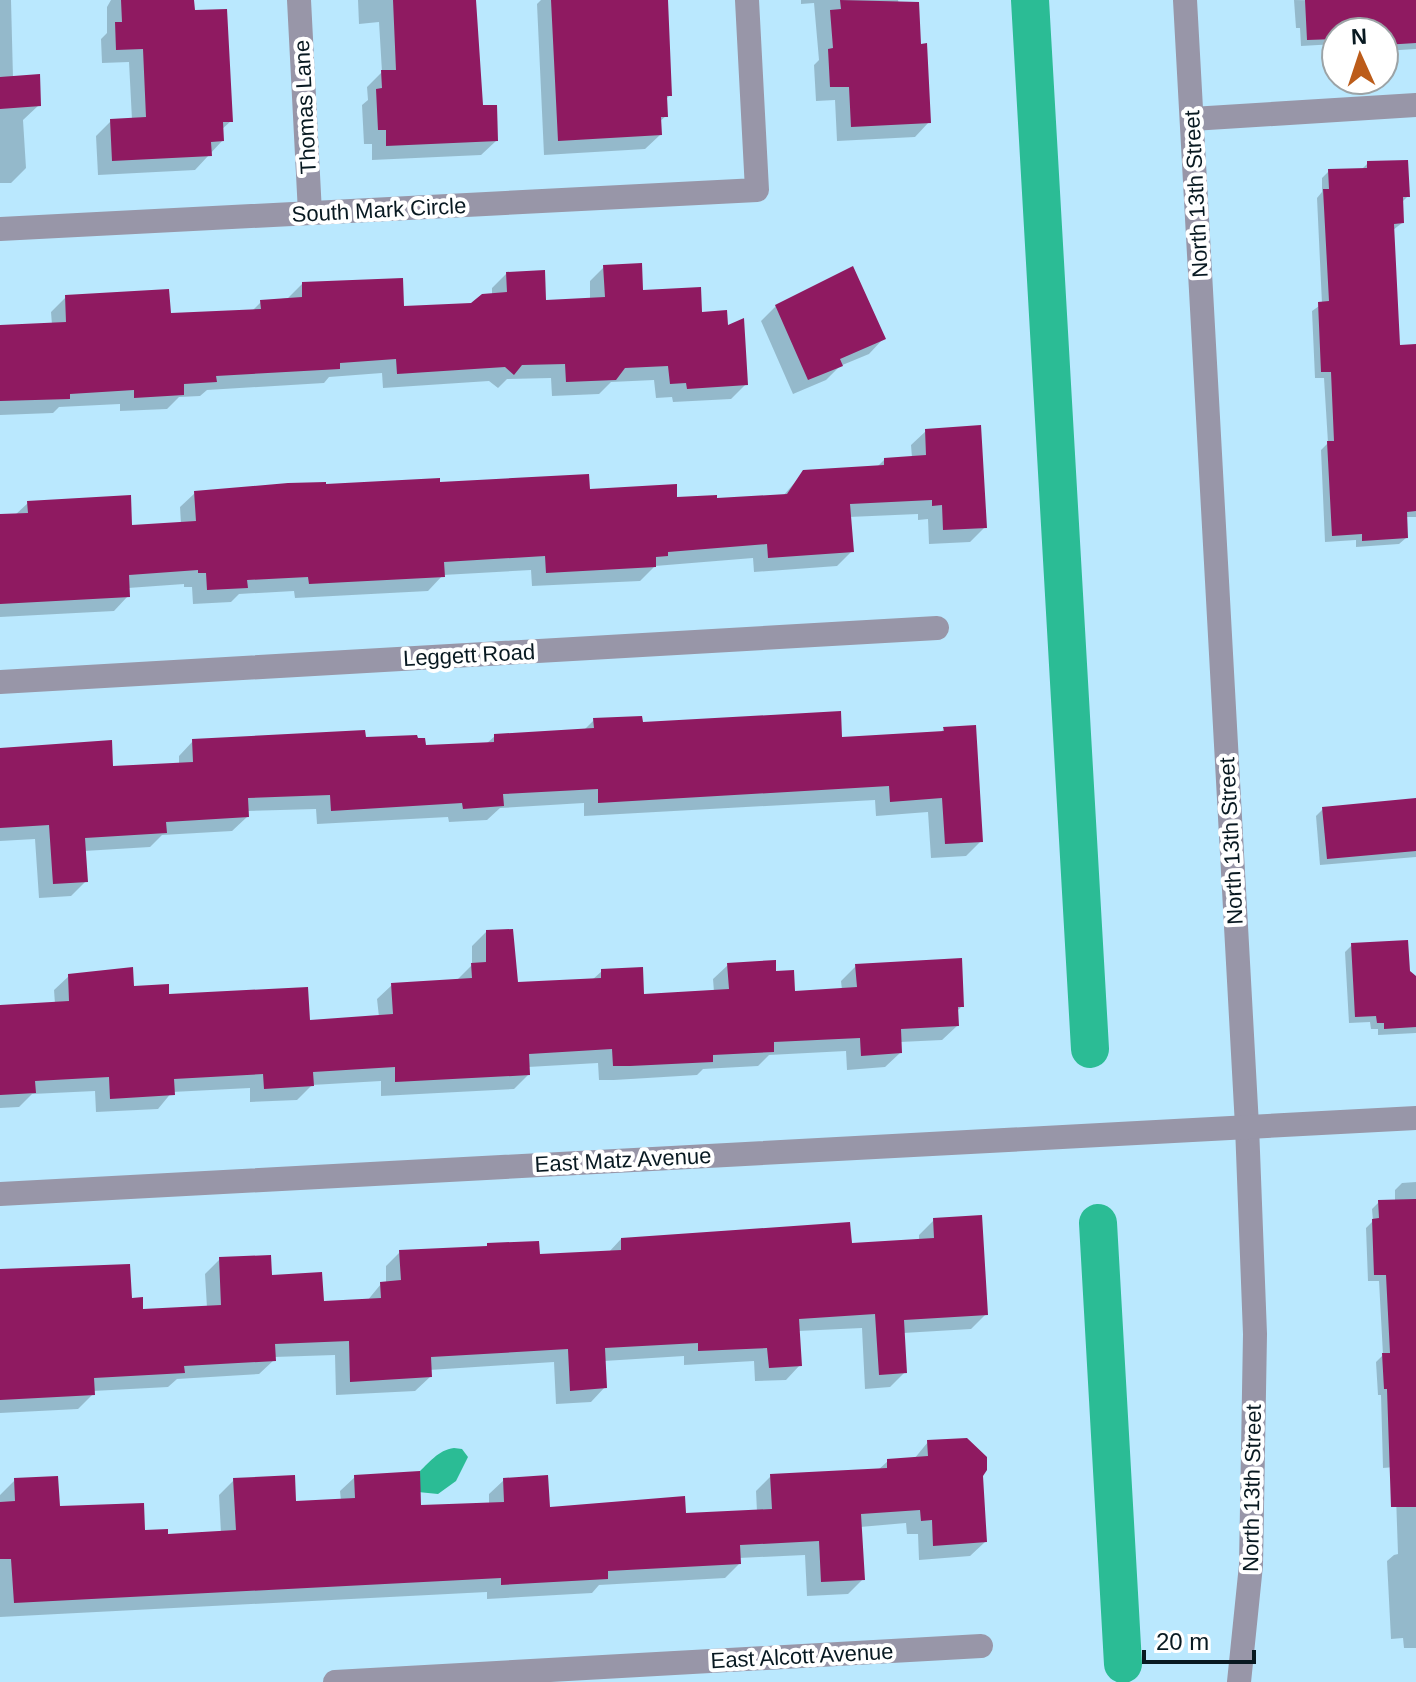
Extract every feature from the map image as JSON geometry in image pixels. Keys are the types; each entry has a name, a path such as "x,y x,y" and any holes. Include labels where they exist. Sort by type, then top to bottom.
{"street":[{"name":"Thomas Lane","path":"299,0 310,213"},
{"name":"South Mark Circle","path":"0,229 757,190 747,0"},
{"name":"North 13th Street","path":"1185,0 1247,1126 1255,1365 1251,1565 1239,1682"},
{"path":"1192,119 1416,105"},
{"name":"Leggett Road","path":"0,682 937,628"},
{"name":"East Matz Avenue","path":"0,1194 1416,1118"},
{"name":"East Alcott Avenue","path":"335,1682 981,1646"}],"shaded area":[{"path":"454,1448 462,1449 468,1457 456,1481 438,1494 418,1492 417,1474 438,1454"}],"building":[{"path":"121,0 194,0 195,10 227,9 233,122 223,122 224,141 211,142 212,156 112,161 110,119 146,117 143,49 116,50 115,22 122,22"},
{"path":"393,0 476,0 483,105 497,105 498,141 386,146 386,130 378,130 376,89 382,88 381,70 396,70"},
{"path":"551,0 668,0 672,96 667,96 668,117 661,117 662,135 558,141"},
{"path":"840,0 919,2 921,44 927,43 931,123 851,127 849,87 830,87 828,49 833,48 830,10 841,9"},
{"path":"1305,0 1416,0 1416,43 1400,44 1400,16 1320,16 1320,40 1307,40"},
{"path":"40,74 41,106 0,109 0,77"},
{"path":"1408,160 1410,197 1403,197 1404,223 1394,224 1400,345 1416,344 1416,511 1407,512 1408,538 1362,541 1362,534 1332,536 1327,441 1334,441 1331,372 1321,372 1318,302 1329,301 1323,189 1329,189 1328,169 1367,168 1367,161"},
{"path":"642,263 643,290 701,287 702,312 727,310 728,325 744,318 748,385 687,389 686,383 670,384 668,366 625,368 616,380 566,382 565,364 522,365 514,375 505,367 397,374 396,359 340,363 340,369 216,376 217,382 184,384 184,395 134,398 134,390 70,394 70,399 0,401 0,325 66,322 65,295 169,289 171,313 261,309 260,300 302,297 302,282 403,278 404,306 471,303 482,294 507,292 506,272 545,270 546,300 605,297 603,265"},
{"path":"853,266 886,339 840,359 843,366 808,380 775,305"},
{"path":"981,425 987,528 943,530 942,505 932,506 932,500 850,504 854,552 768,558 767,544 668,552 668,556 656,557 656,567 546,573 545,556 444,562 445,577 309,584 308,577 247,580 248,588 207,590 206,573 198,573 198,570 129,575 130,597 0,604 0,514 28,513 27,501 131,495 132,525 196,521 194,491 288,483 440,478 440,482 589,474 590,489 677,484 677,497 787,494 803,470 884,465 884,458 926,455 925,429"},
{"path":"841,711 842,737 944,731 943,727 976,725 983,842 945,844 942,798 890,802 889,786 598,803 598,789 503,794 504,806 463,809 462,803 331,811 330,795 248,798 249,817 166,822 167,833 85,838 88,882 53,884 49,825 0,828 0,748 112,740 113,766 193,762 192,739 365,730 366,737 417,735 418,738 425,738 426,745 494,742 494,734 594,728 593,718 642,716 643,722"},
{"path":"1416,798 1416,851 1327,859 1322,807"},
{"path":"513,929 518,982 601,978 601,969 643,967 644,994 729,989 727,963 776,960 776,971 794,970 795,991 857,987 855,964 962,958 964,1007 958,1007 959,1026 901,1029 902,1053 861,1056 860,1038 774,1042 774,1052 713,1055 713,1062 613,1066 612,1049 529,1054 530,1075 395,1082 395,1067 313,1072 314,1086 264,1089 263,1074 174,1079 175,1095 110,1099 109,1077 35,1081 36,1093 0,1095 0,1005 69,1001 68,974 133,967 134,986 169,984 169,994 308,987 310,1020 393,1014 391,983 472,978 471,963 486,962 486,930"},
{"path":"1408,940 1410,971 1416,976 1416,1027 1384,1029 1384,1023 1377,1023 1376,1016 1355,1017 1351,943"},
{"path":"1416,1199 1416,1507 1391,1507 1387,1389 1384,1389 1382,1353 1390,1353 1386,1275 1374,1275 1372,1219 1379,1218 1378,1200"},
{"path":"982,1215 988,1315 904,1320 907,1373 879,1375 875,1314 799,1319 802,1366 769,1368 767,1348 698,1351 698,1343 605,1348 607,1388 570,1391 568,1349 431,1357 432,1377 350,1382 349,1341 275,1344 276,1361 184,1366 185,1373 94,1378 95,1395 0,1400 0,1269 130,1264 132,1298 143,1297 143,1309 221,1305 219,1257 271,1255 272,1275 322,1272 324,1301 381,1298 380,1282 401,1280 399,1250 539,1241 540,1254 621,1250 621,1238 850,1222 852,1243 934,1238 933,1218"},
{"path":"967,1438 987,1457 987,1470 983,1476 987,1542 933,1546 932,1520 921,1521 920,1510 861,1514 865,1580 821,1582 819,1541 740,1545 741,1564 608,1571 608,1579 501,1585 501,1578 14,1603 11,1559 0,1559 0,1502 15,1501 14,1478 58,1476 60,1506 144,1503 145,1530 168,1529 168,1534 236,1530 233,1478 295,1475 296,1501 355,1498 354,1475 420,1471 421,1505 504,1502 503,1478 548,1475 550,1507 685,1496 686,1513 772,1509 770,1474 887,1468 887,1459 928,1456 927,1440"}],"waterway":[{"path":"1030,0 1090,1049"},
{"path":"1098,1223 1123,1664"}]}
